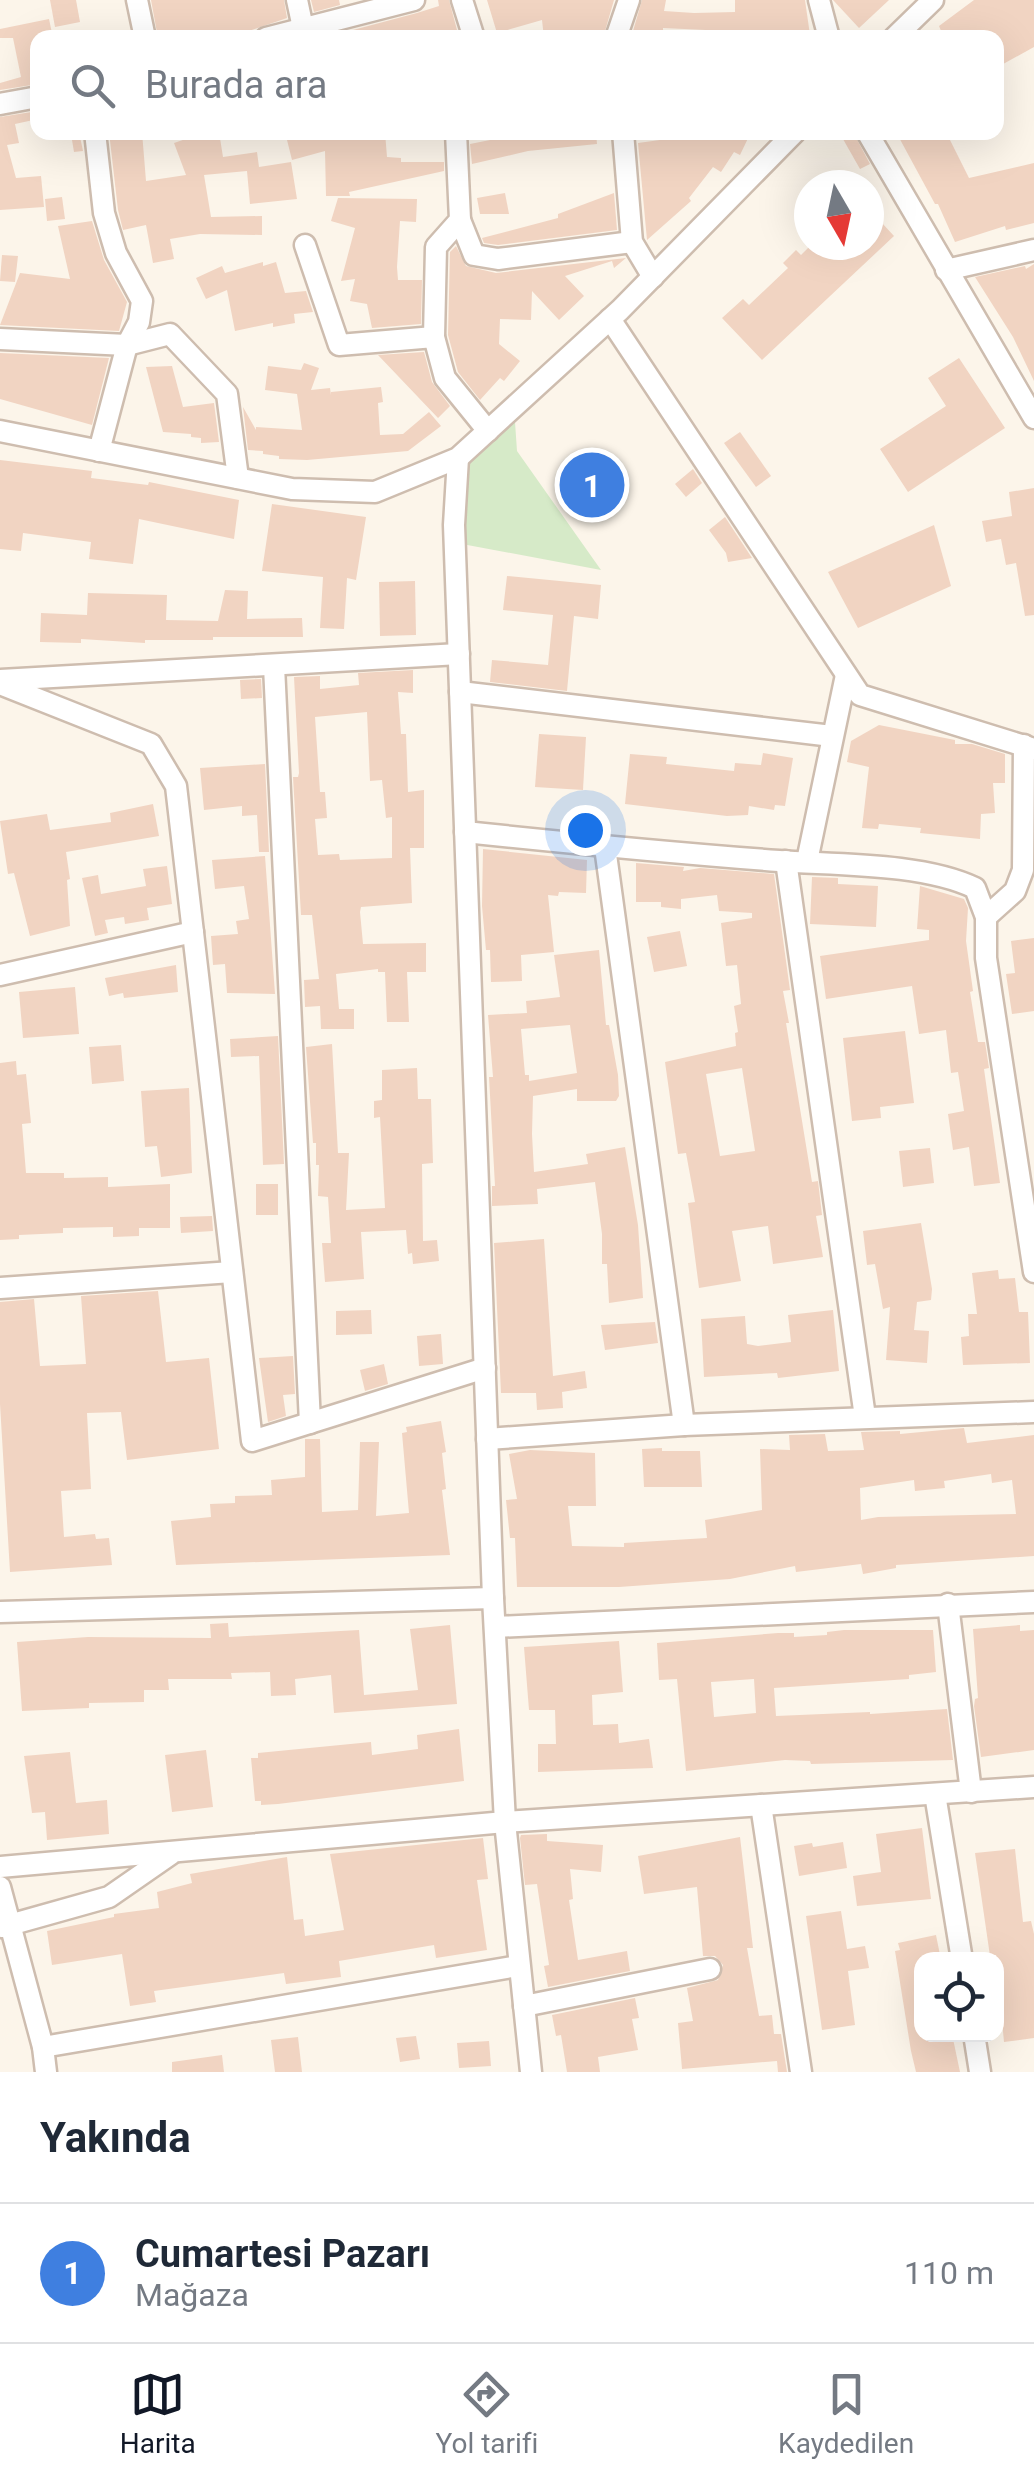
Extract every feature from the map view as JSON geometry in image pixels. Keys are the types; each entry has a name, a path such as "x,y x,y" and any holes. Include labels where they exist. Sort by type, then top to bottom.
{"street":[{"path":"137,0 143,30"},
{"path":"297,0 303,28"},
{"path":"296,30 414,0"},
{"path":"462,0 471,30"},
{"path":"619,30 629,0"},
{"path":"819,0 827,30"},
{"path":"902,30 933,0"},
{"path":"1,97 30,97"},
{"path":"97,140 104,213 116,254 142,301 139,322 126,345 99,450"},
{"path":"455,140 460,220 474,255 498,259 632,242"},
{"path":"624,140 632,242 653,277"},
{"path":"0,431 292,489 375,492 458,458 610,319 787,140"},
{"path":"872,140 1034,418"},
{"path":"460,220 436,247 434,337 445,378 488,431"},
{"path":"305,245 339,344 434,337"},
{"path":"946,270 1034,250"},
{"path":"610,319 860,695 1029,747 1023,870 1015,891 986,917"},
{"path":"0,340 126,345 170,334 227,394 238,478"},
{"path":"458,458 454,525 493,1598 504,1822 531,2072"},
{"path":"0,682 459,654"},
{"path":"274,666 310,1423"},
{"path":"846,675 796,861 865,1417"},
{"path":"0,682 151,744 176,786 252,1441 484,1368"},
{"path":"460,692 832,736"},
{"path":"465,832 952,877 975,888 986,917 986,958 1034,1272"},
{"path":"604,847 684,1425"},
{"path":"1,971 193,932"},
{"path":"0,1288 232,1272"},
{"path":"487,1439 684,1425 1034,1412"},
{"path":"0,1612 493,1598"},
{"path":"495,1627 1034,1602"},
{"path":"948,1604 970,1792"},
{"path":"0,1867 504,1822 1034,1787"},
{"path":"935,1794 961,1952"},
{"path":"760,1805 801,2072"},
{"path":"5,1925 109,1897 172,1853"},
{"path":"0,1887 5,1925 43,2047 46,2072"},
{"path":"43,2047 518,1966"},
{"path":"524,2006 710,1969"},
{"path":"975,2042 980,2072"}],"green space":[{"path":"507,417 515,422 517,451 601,570 462,544 463,459"}],"building":[{"path":"50,0 76,0 80,22 55,27"},
{"path":"151,0 284,0 287,18 252,30 157,30"},
{"path":"311,0 339,0 340,5 314,12"},
{"path":"438,0 449,0 457,30 353,30 417,13 439,6"},
{"path":"487,0 614,0 605,30 543,30 542,20 496,30"},
{"path":"642,0 666,0 664,11 694,13 735,12 735,0 805,0 809,30 663,28 633,30"},
{"path":"833,0 889,0 859,28"},
{"path":"974,0 1034,0 1034,47 1004,64 1004,30 941,30 939,26"},
{"path":"49,19 51,30 30,30 30,85 0,90 0,83 21,77 13,38 0,38 0,29"},
{"path":"30,112 30,121 15,124 19,143 7,145 16,178 41,176 44,207 0,210 0,117"},
{"path":"72,140 81,140 83,151 74,152"},
{"path":"110,140 143,140 146,181 186,175 174,143 183,140 220,140 223,157 257,152 259,167 291,162 297,199 250,204 247,171 204,175 211,217 262,216 262,235 200,234 170,239 174,259 153,263 146,225 123,230"},
{"path":"287,140 386,140 387,157 401,158 401,162 444,162 444,171 349,192 350,196 326,196 325,151 292,160"},
{"path":"490,140 597,140 597,144 528,151 472,164 470,144"},
{"path":"747,140 740,155 734,152 721,172 713,167 689,198 691,201 647,240 638,143"},
{"path":"844,140 857,140 870,164 860,169"},
{"path":"900,140 950,140 969,178 1034,163 1034,223 1006,230 1005,226 955,242"},
{"path":"505,193 509,214 480,214 477,198"},
{"path":"614,193 617,230 498,245 484,243 482,238 558,218 558,214"},
{"path":"62,197 65,219 47,221 45,199"},
{"path":"338,198 417,199 416,222 400,221 397,267 398,280 422,280 421,324 372,328 367,304 350,301 355,279 341,281 355,228 331,221"},
{"path":"92,221 104,260 127,302 119,331 0,325 20,273 70,279 58,226"},
{"path":"884,225 894,236 884,245"},
{"path":"456,246 466,266 496,273 626,258 614,268 612,261 565,276 584,296 559,320 532,291 531,320 500,319 499,344 520,361 504,381 500,378 480,400 458,372 448,335 450,252"},
{"path":"794,252 794,260 868,260 762,360 722,318 743,299 749,305 788,268 783,263"},
{"path":"2,255 18,256 15,282 0,281"},
{"path":"263,262 263,266 276,262 285,293 306,291 313,312 294,314 295,323 235,331 227,290 206,299 196,278 222,266 225,273"},
{"path":"1034,264 1034,381 1013,337 975,277 1025,266 1026,269"},
{"path":"424,352 432,382 450,406 438,418 378,355"},
{"path":"0,353 109,358 92,425 0,399"},
{"path":"959,358 1005,428 908,492 880,449 946,406 928,378"},
{"path":"304,363 319,368 311,390 330,388 331,395 381,387 380,435 403,434 429,412 441,426 408,451 307,460 279,459 263,451 248,450 243,407 256,430 302,430 297,394 265,390 268,366 301,370"},
{"path":"172,366 183,407 214,403 219,442 201,443 201,438 191,434 163,432 146,367"},
{"path":"740,432 771,476 756,487 724,443"},
{"path":"0,460 92,471 91,478 148,485 149,482 239,500 234,539 139,519 133,564 89,559 91,542 23,533 21,551 0,549"},
{"path":"693,469 702,483 686,497 675,484"},
{"path":"1034,488 1034,615 1025,616 1016,563 1006,565 1001,539 986,542 982,521 1012,516 1009,492"},
{"path":"272,504 366,517 356,580 347,578 344,629 320,628 323,577 262,571"},
{"path":"725,517 752,558 728,562 709,530"},
{"path":"934,525 951,586 858,628 828,572"},
{"path":"507,576 601,585 598,619 574,616 567,691 490,682 492,660 548,665 553,615 503,610"},
{"path":"415,581 416,635 380,636 379,582"},
{"path":"225,590 248,591 247,619 302,618 303,637 40,642 41,613 87,615 88,593 167,595 166,620 218,621"},
{"path":"413,670 413,693 398,692 401,734 406,734 408,792 424,790 424,848 410,848 412,903 361,907 363,944 426,943 426,972 407,972 409,1022 387,1022 385,972 378,969 336,974 339,1009 354,1009 354,1029 321,1029 320,1006 305,1007 304,980 319,979 312,915 301,915 293,777 299,773 294,677 320,676 320,689 359,685 358,673","holes":["367,712 370,781 382,780 386,818 392,817 392,858 340,860 339,854 318,855 315,819 327,818 325,792 320,792 315,717"]},
{"path":"261,679 262,698 241,699 240,680"},
{"path":"879,725 1005,754 1005,783 993,783 995,813 981,814 980,839 879,824 878,829 862,828 869,767 847,762 851,741"},
{"path":"539,734 586,737 583,790 535,787"},
{"path":"763,753 793,758 785,806 775,805 774,810 749,806 748,815 727,816 625,804 630,754 667,757 666,764 734,771 735,763 761,765"},
{"path":"265,764 269,852 259,852 257,815 242,816 242,806 204,810 200,768"},
{"path":"153,804 159,836 66,852 70,926 30,936 14,873 8,874 0,821 47,814 50,830 111,822 110,813"},
{"path":"483,849 587,860 586,893 548,895 554,952 521,955 522,981 491,982 482,906"},
{"path":"265,856 275,994 227,993 225,964 213,965 211,936 238,934 236,921 249,919 244,886 215,889 212,860"},
{"path":"636,863 684,867 683,871 700,868 774,874 790,990 783,991 786,1023 812,1182 818,1181 822,1215 816,1216 823,1257 773,1264 768,1226 732,1231 741,1281 699,1288 688,1203 695,1202 686,1153 678,1154 665,1062 736,1046 734,1006 741,1004 737,965 726,966 721,923 752,918 752,913 719,911 717,895 681,899 681,909 661,907 661,902 636,902","holes":["742,1068 755,1151 720,1156 706,1074"]},
{"path":"167,866 172,904 147,908 149,920 125,924 124,917 105,920 108,933 95,936 82,878 98,875 101,894 146,886 143,869"},
{"path":"812,877 838,878 838,884 878,886 876,927 810,924"},
{"path":"920,886 964,899 968,908 966,941 973,991 970,992 978,1042 985,1042 989,1068 984,1069 1000,1183 974,1186 969,1147 953,1150 948,1114 964,1111 958,1072 951,1073 946,1030 919,1034 912,986 826,999 820,956 929,940 929,930 917,929"},
{"path":"680,931 687,966 654,972 647,937"},
{"path":"1034,938 1034,1011 1012,1014 1006,974 1015,973 1011,941"},
{"path":"599,950 606,1025 619,1096 616,1101 577,1101 577,1089 533,1096 534,1172 588,1164 586,1154 625,1147 638,1225 643,1298 609,1303 595,1182 537,1189 538,1204 492,1206 495,1186 489,1077 493,1077 488,1015 527,1013 526,1001 560,997 554,955","holes":["570,1025 577,1073 529,1081 529,1075 525,1075 521,1029"]},
{"path":"176,965 178,992 109,996 105,978"},
{"path":"75,987 79,1034 23,1038 19,992"},
{"path":"905,1031 914,1103 880,1107 881,1118 852,1121 843,1038"},
{"path":"278,1036 284,1164 263,1165 259,1056 231,1057 230,1039"},
{"path":"332,1044 338,1153 349,1153 346,1210 385,1208 380,1117 374,1118 374,1101 382,1100 382,1070 417,1068 418,1099 431,1099 433,1163 422,1164 423,1241 437,1240 439,1261 413,1264 406,1230 361,1232 364,1279 325,1282 322,1243 331,1243 328,1197 318,1196 319,1165 313,1143 306,1047"},
{"path":"121,1045 124,1081 92,1084 89,1047"},
{"path":"16,1061 17,1075 26,1074 31,1123 22,1124 26,1173 64,1173 64,1178 108,1177 108,1187 170,1184 170,1228 139,1228 139,1236 113,1237 113,1227 63,1228 63,1233 0,1240 0,1063"},
{"path":"189,1088 192,1173 161,1177 157,1146 145,1147 141,1091"},
{"path":"930,1148 934,1183 903,1187 899,1151"},
{"path":"256,1184 278,1184 278,1215 256,1215"},
{"path":"212,1216 213,1231 181,1233 180,1217"},
{"path":"921,1223 932,1289 931,1300 917,1302 914,1330 929,1331 927,1363 886,1360 890,1307 883,1309 875,1264 867,1265 863,1231"},
{"path":"544,1239 553,1376 585,1371 587,1388 562,1392 563,1408 537,1410 536,1393 501,1393 494,1243"},
{"path":"998,1270 999,1279 1015,1278 1019,1312 1028,1312 1030,1363 963,1365 961,1337 969,1336 968,1314 977,1314 972,1273"},
{"path":"158,1291 166,1362 209,1358 219,1449 127,1460 121,1412 87,1413 91,1489 61,1491 64,1537 95,1534 96,1539 109,1538 112,1565 10,1572 0,1404 0,1302 34,1299 40,1366 86,1364 81,1296"},
{"path":"371,1310 372,1334 336,1335 336,1311"},
{"path":"833,1310 839,1371 778,1378 777,1373 704,1377 701,1319 745,1316 747,1344 758,1346 791,1342 788,1315"},
{"path":"655,1322 658,1343 605,1350 601,1325"},
{"path":"441,1334 443,1364 419,1366 417,1336"},
{"path":"293,1356 295,1394 283,1395 286,1416 268,1422 259,1358"},
{"path":"384,1364 388,1384 365,1391 360,1370"},
{"path":"441,1421 446,1452 442,1453 446,1489 442,1490 450,1555 176,1565 171,1521 211,1517 210,1504 235,1503 235,1496 272,1495 271,1480 305,1477 305,1439 320,1439 322,1512 358,1510 360,1442 379,1442 376,1516 409,1513 402,1433 407,1432 406,1427"},
{"path":"964,1428 967,1443 1034,1435 1034,1556 896,1565 863,1574 861,1564 796,1572 795,1566 730,1579 619,1587 517,1587 515,1538 510,1538 506,1500 517,1499 509,1454 530,1450 595,1453 596,1506 568,1506 572,1546 624,1547 624,1543 707,1538 705,1520 762,1510 760,1449 790,1450 789,1435 825,1434 828,1451 864,1450 861,1432 900,1434","holes":["991,1474 992,1483 1012,1480 1016,1514 861,1520 860,1488 914,1480 915,1491 945,1488 944,1481"]},
{"path":"642,1449 700,1451 702,1487 644,1487"},
{"path":"228,1623 229,1637 359,1630 364,1695 418,1690 410,1629 450,1625 457,1704 334,1713 331,1675 295,1679 296,1695 271,1696 270,1672 231,1673 232,1679 168,1679 169,1690 144,1690 144,1702 89,1703 89,1708 22,1711 17,1642 88,1637 211,1638 210,1624"},
{"path":"1020,1625 1020,1631 1034,1630 1034,1750 981,1757 974,1706 978,1698 973,1629"},
{"path":"933,1630 936,1672 909,1675 909,1679 774,1688 776,1716 947,1709 953,1760 811,1764 785,1760 686,1771 677,1679 659,1680 657,1643","holes":["754,1679 756,1713 714,1717 711,1682"]},
{"path":"619,1641 623,1692 592,1695 593,1725 618,1724 619,1743 649,1739 653,1768 538,1772 538,1744 556,1744 555,1710 529,1710 524,1647"},
{"path":"459,1729 464,1781 278,1804 261,1805 261,1801 255,1801 251,1758 258,1758 258,1753 371,1742 372,1755 418,1749 417,1735"},
{"path":"206,1750 213,1807 172,1812 165,1755"},
{"path":"70,1752 76,1803 107,1800 109,1834 47,1840 45,1812 32,1813 24,1756"},
{"path":"922,1828 931,1899 857,1906 853,1876 881,1872 876,1834"},
{"path":"547,1834 547,1841 603,1845 601,1872 570,1869 573,1899 569,1900 578,1960 627,1951 630,1971 548,1987 544,1966 549,1965 537,1884 525,1885 520,1838"},
{"path":"740,1837 753,1948 747,1948 759,2016 772,2015 774,2034 781,2034 787,2072 778,2072 777,2061 682,2069 678,2023 693,2021 687,1988 718,1980 723,1965 715,1956 703,1956 697,1887 644,1894 638,1856"},
{"path":"483,1838 488,1879 477,1880 487,1950 436,1958 434,1945 339,1961 341,1977 286,1984 284,1973 154,1991 156,2002 130,2006 122,1954 52,1965 47,1931 114,1914 159,1908 157,1892 192,1883 190,1874 287,1857 294,1920 303,1919 305,1936 344,1930 330,1854"},
{"path":"843,1842 847,1868 799,1876 794,1846"},
{"path":"1015,1849 1023,1922 1031,1921 1034,1934 1034,2038 1004,2042 1004,1952 989,1952 975,1853"},
{"path":"841,1911 847,1949 865,1946 869,1968 848,1971 855,2025 822,2030 806,1916"},
{"path":"936,1935 939,1952 914,1952 914,2042 954,2042 960,2072 916,2072 895,1951 900,1950 898,1943"},
{"path":"635,1998 639,2018 632,2019 638,2050 598,2057 600,2072 567,2072 561,2035 556,2036 552,2015"},
{"path":"416,2036 420,2059 400,2062 396,2038"},
{"path":"298,2037 302,2072 275,2072 271,2040"},
{"path":"489,2041 491,2066 459,2068 457,2043"},
{"path":"222,2055 224,2072 172,2072 172,2062"}],"place":[{"name":"Cumartesi Pazarı","path":"592,485"}]}
